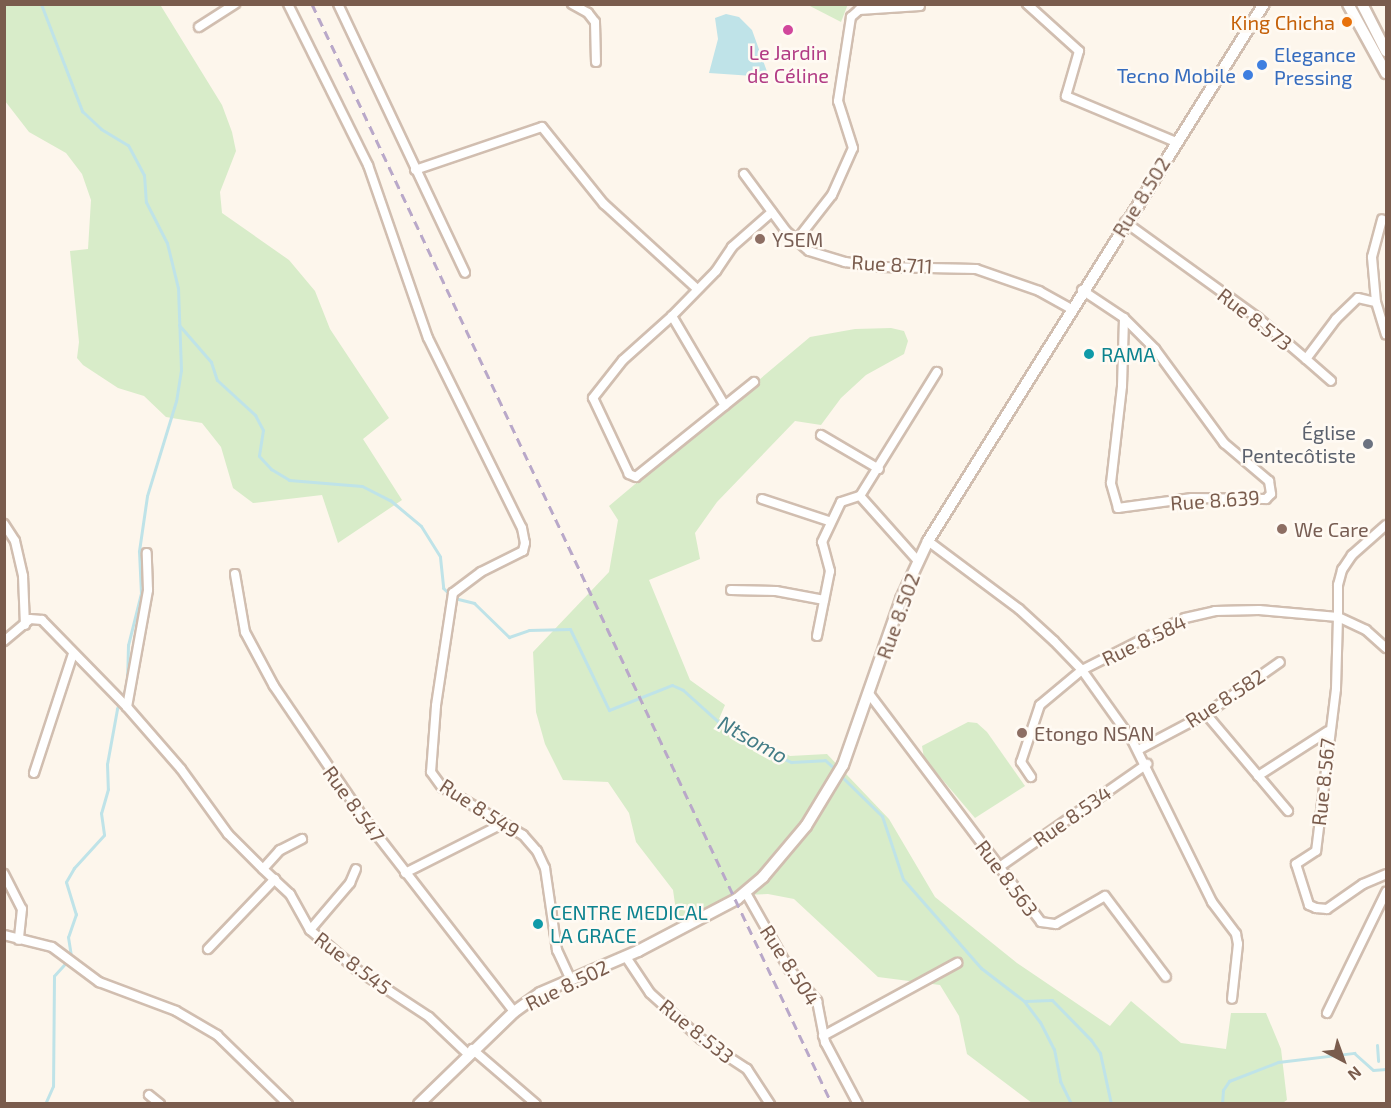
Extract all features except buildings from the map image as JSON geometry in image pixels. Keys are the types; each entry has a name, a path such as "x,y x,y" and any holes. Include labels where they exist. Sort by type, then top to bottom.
{"main road":[{"name":"Rue 8.502","path":"419,1104 470,1051 514,1012 570,978 626,957 679,932 746,893 806,826 843,765 918,561 928,541 1082,290 1264,4"},
{"path":"1348,4 1386,72"},
{"path":"1362,4 1386,51"}],"street":[{"path":"199,27 235,4"},
{"name":"Rue 8.549","path":"288,4 368,165 428,338 522,528 525,543 522,551 458,587 449,605 431,772 442,787 523,835 545,868 552,928 570,978"},
{"path":"338,4 465,273"},
{"path":"572,4 588,13 595,22 596,62"},
{"path":"1027,4 1079,51 1066,96 1176,142"},
{"path":"796,241 832,195 853,148 838,96 851,17 859,10 920,6"},
{"path":"415,170 542,127 604,204 697,290"},
{"name":"Rue 8.711","path":"744,174 796,241 809,251 845,262 976,269 1039,291 1071,309"},
{"path":"754,382 641,474 629,474 593,398 623,360 672,316 697,290 732,247 772,212"},
{"path":"1382,219 1372,257 1376,302 1386,334"},
{"name":"Rue 8.573","path":"1125,222 1258,318 1306,359 1336,319 1358,298 1376,302"},
{"name":"Rue 8.639","path":"1082,290 1124,318 1155,348 1224,443 1269,481 1271,494 1266,499 1192,498 1118,508 1111,483 1122,386 1124,318"},
{"path":"672,316 725,406"},
{"path":"1306,359 1331,381"},
{"path":"817,636 830,571 822,542 829,521 841,502 860,496 879,469 937,372"},
{"path":"821,435 879,469"},
{"path":"860,496 918,561"},
{"path":"762,499 829,521"},
{"path":"4,524 15,541 23,576 25,625 4,641"},
{"path":"1386,525 1352,555 1342,570 1338,585 1338,617 1366,630 1386,648"},
{"path":"928,541 1019,609 1082,670 1138,750 1147,764 1202,884 1236,934 1238,944 1232,999"},
{"path":"127,707 148,590 147,553"},
{"name":"Rue 8.547","path":"235,574 245,632 274,686 405,873 514,1012"},
{"path":"731,590 776,591 824,600"},
{"name":"Rue 8.584","path":"1031,777 1021,762 1040,705 1082,670 1185,618 1215,611 1259,610 1338,617"},
{"name":"Rue 8.567","path":"1338,617 1336,689 1328,732 1316,851 1296,864 1309,904 1327,909 1363,884 1386,874"},
{"name":"Rue 8.545","path":"25,625 30,619 42,620 127,707 181,769 228,834 290,894 310,930 356,969 429,1017 536,1104"},
{"path":"34,773 73,654"},
{"name":"Rue 8.582","path":"1138,750 1206,714 1281,662"},
{"name":"Rue 8.563","path":"870,695 998,868 1041,922 1048,925 1056,924 1105,896 1166,977"},
{"path":"1206,714 1288,811"},
{"path":"1258,776 1328,732"},
{"name":"Rue 8.534","path":"998,868 1147,764"},
{"path":"405,873 504,823"},
{"path":"263,869 280,850 302,838"},
{"path":"310,930 350,883 356,869"},
{"path":"4,874 22,909 19,940"},
{"path":"208,949 275,879"},
{"path":"1327,1013 1386,892"},
{"name":"Rue 8.504","path":"746,893 789,969 817,1001 823,1036 858,1104"},
{"path":"4,935 52,947 85,974 176,1011 217,1035 288,1104"},
{"name":"Rue 8.533","path":"626,957 650,993 701,1038 747,1070 770,1104"},
{"path":"823,1036 957,963"},
{"path":"149,1095 160,1104"}],"green space":[{"path":"5,4 161,6 222,105 232,132 236,151 220,192 222,213 289,260 315,291 330,329 389,418 363,439 402,500 338,543 322,495 253,503 233,488 221,447 202,423 166,417 144,396 118,388 83,365 77,358 79,342 70,251 88,249 91,200 82,174 66,153 29,132 5,101"},
{"path":"808,4 848,4 841,22 808,5"},
{"path":"891,328 904,331 908,341 904,354 866,375 841,398 821,425 795,421 717,502 695,533 700,559 649,580 690,680 725,705 719,719 790,756 827,754 889,819 935,897 1017,963 1110,1026 1131,1001 1181,1043 1226,1049 1231,1013 1266,1013 1281,1049 1287,1100 1281,1104 1032,1103 967,1054 959,1016 940,985 878,977 794,899 768,894 742,895 679,932 673,890 636,842 629,813 608,782 563,780 545,744 536,712 533,652 609,572 618,520 609,506 810,337 855,329"},
{"path":"968,722 977,723 987,732 1025,786 975,818 924,758 922,746"}],"water":[{"path":"726,14 739,17 752,30 769,77 709,73 718,39 715,18"}],"waterway":[{"path":"41,4 82,111 101,129 128,145 144,175 146,202 167,243 178,288 181,370 176,401 147,496 139,551 141,593 128,645 127,685 117,709 107,764 108,789 101,813 104,835 74,868 66,882 76,914 68,937 71,957 54,976 53,1086 45,1104"},
{"path":"179,325 211,362 217,380 255,415 263,430 259,456 271,469 289,480 362,486 390,500 421,526 440,557 443,588 454,598 474,603 509,637 529,630 570,629 609,710 672,685 683,690 725,728 773,754 791,762 825,760 836,770"},
{"name":"Ntsomo","path":"840,775 882,816 903,879 981,968 1024,1001 1040,1022 1054,1049 1060,1081 1071,1104"},
{"path":"1025,1001 1052,1000 1091,1040 1100,1053 1111,1104"},
{"path":"1377,1045 1378,1061"},
{"path":"1222,1104 1223,1090 1229,1081 1278,1062 1354,1053 1373,1070 1386,1069"}],"railway":[{"path":"312,4 832,1104"}],"place":[{"name":"King Chicha","path":"1347,22"},
{"name":"Le Jardin de Céline","path":"788,30"},
{"name":"Elegance Pressing","path":"1262,65"},
{"name":"Tecno Mobile","path":"1248,75"},
{"name":"YSEM","path":"760,239"},
{"name":"RAMA","path":"1089,354"},
{"name":"Église Pentecôtiste","path":"1368,444"},
{"name":"We Care","path":"1282,529"},
{"name":"Etongo NSAN","path":"1022,733"},
{"name":"CENTRE MEDICAL LA GRACE","path":"538,924"}]}
